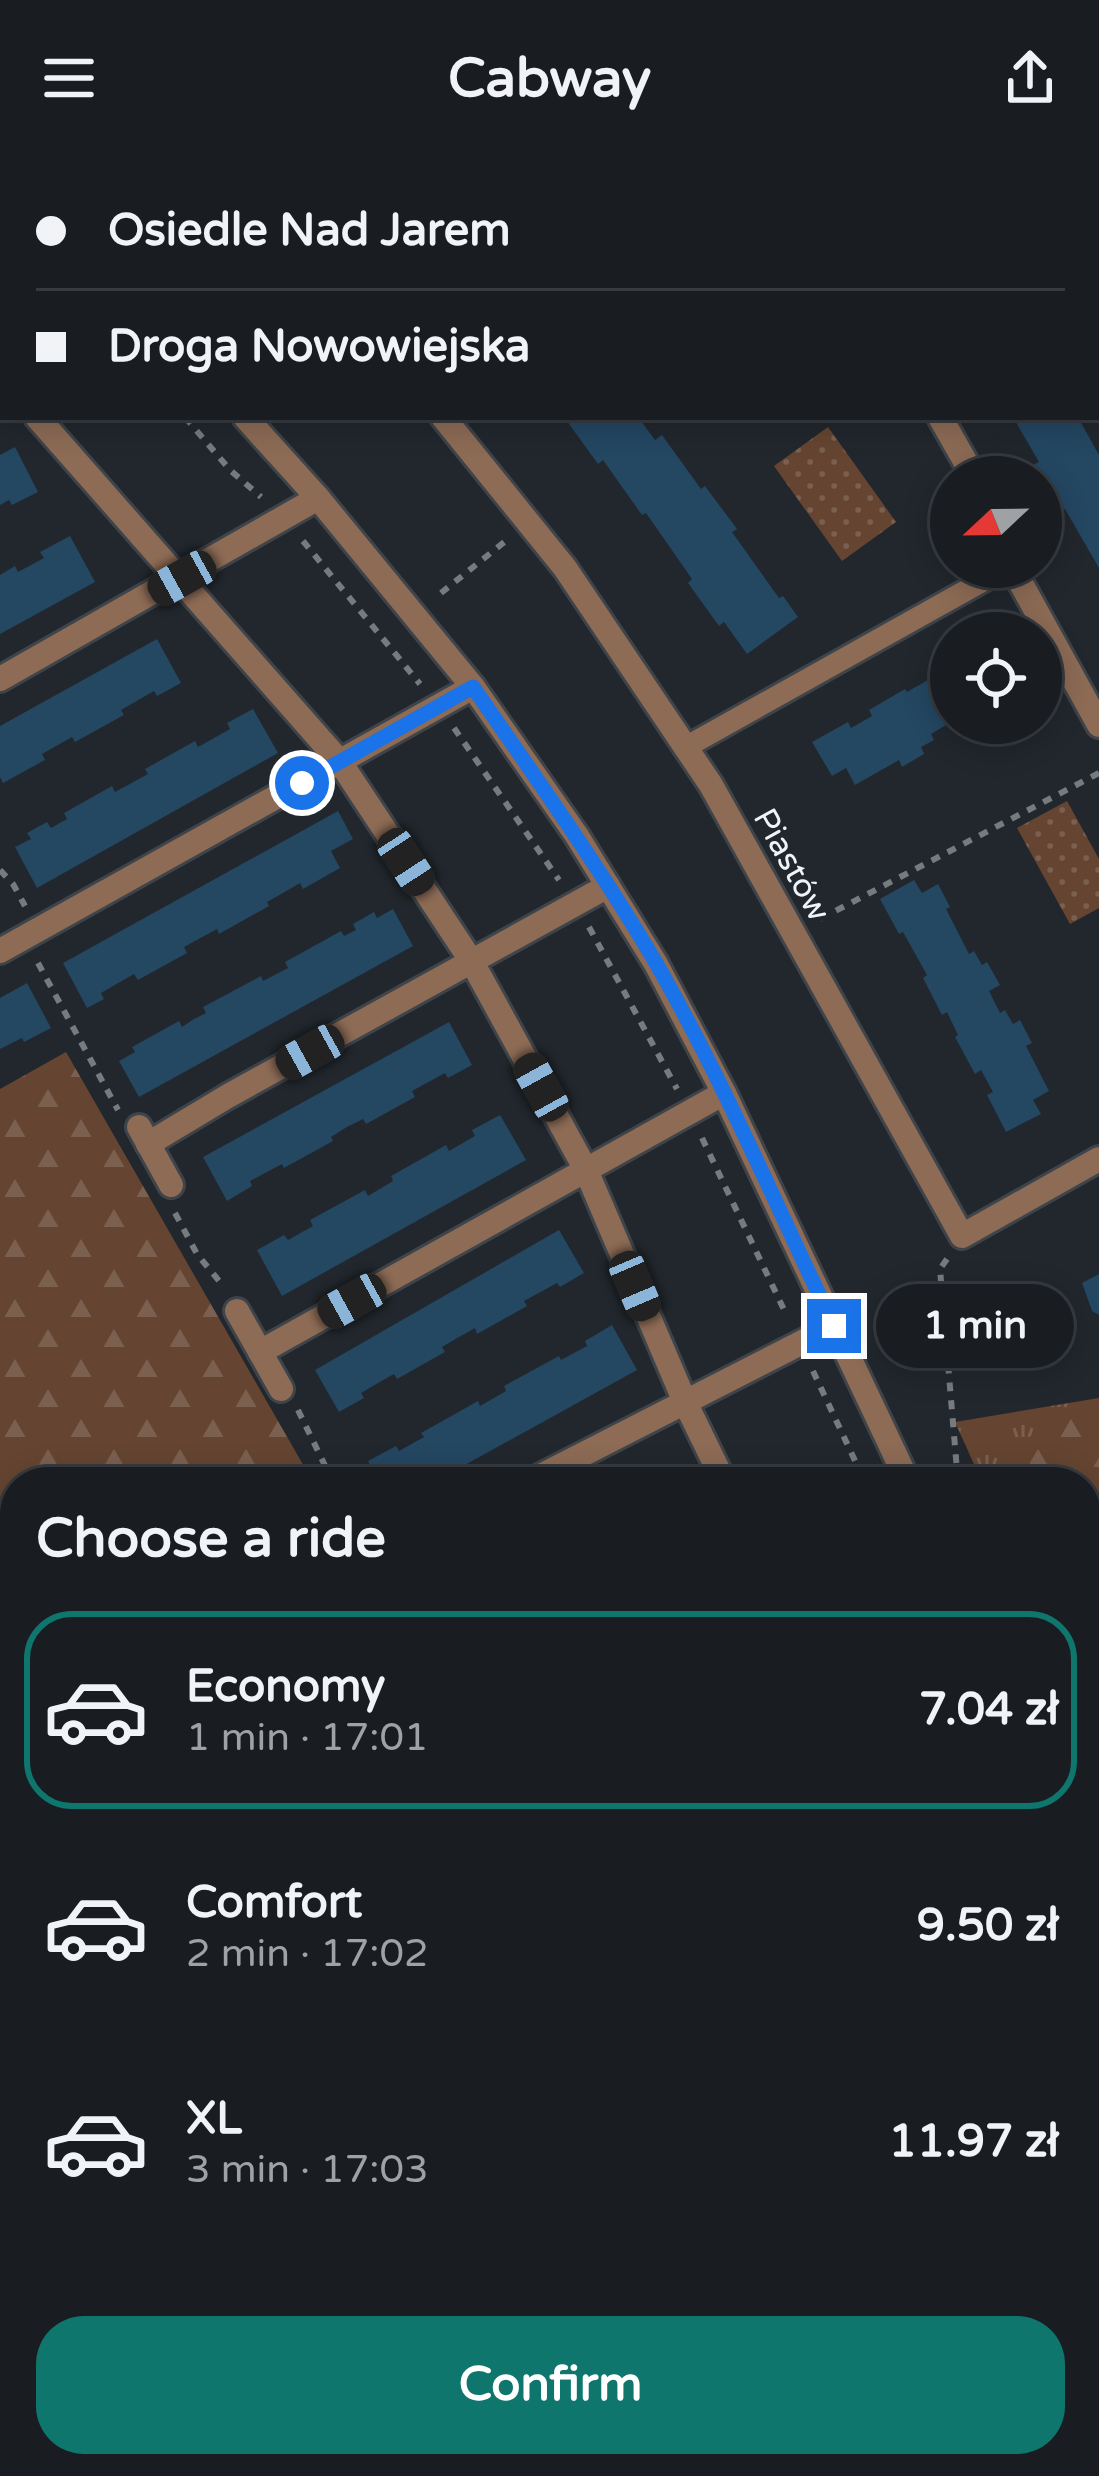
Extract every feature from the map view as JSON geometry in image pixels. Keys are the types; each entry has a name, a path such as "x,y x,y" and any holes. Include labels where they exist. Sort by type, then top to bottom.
{"street":[{"path":"41,420 340,761 472,962 586,1170 717,1467"},
{"path":"248,420 473,687 577,836 656,964 724,1093 901,1467"},
{"name":"Piastów","path":"446,420 530,521 711,785 962,1236"},
{"path":"942,420 962,456"},
{"path":"0,679 318,498"},
{"path":"1022,588 1099,725"},
{"path":"0,951 473,687"},
{"path":"171,1185 143,1136 228,1096 608,886"},
{"path":"260,1352 724,1093"},
{"path":"962,1236 1099,1159"},
{"path":"237,1311 281,1389"},
{"path":"558,1467 834,1326"}],"lane":[{"path":"686,747 972,588"}],"path":[{"path":"441,592 530,521"},
{"path":"794,933 1099,773"},
{"path":"0,870 13,884 31,934 120,1114 143,1136"},
{"path":"171,1185 166,1192 178,1219 237,1311"},
{"path":"957,1467 940,1269 962,1236"},
{"path":"281,1389 298,1410 326,1467"}],"green space":[{"path":"828,427 896,522 842,561 774,466"},
{"path":"1067,801 1099,859 1099,908 1070,924 1017,828"},
{"path":"66,1052 304,1467 0,1467 0,1089"},
{"path":"1099,1398 1099,1467 975,1467 955,1422"},
{"path":"1099,1416 1099,1467 1031,1467 1025,1439 1068,1418"}],"building":[{"path":"566,420 640,420 655,440 662,435 701,489 705,486 737,529 732,532 798,617 747,654 724,622 719,626 688,583 692,579 646,513 642,515 603,460 598,464"},
{"path":"1015,420 1082,420 1099,455 1099,568 1065,509 1062,456 1036,456"},
{"path":"15,447 38,492 12,505 9,500 0,505 0,455"},
{"path":"70,536 95,582 0,634 0,575 15,566 18,572 44,558 40,552"},
{"path":"157,639 181,683 157,696 154,691 121,710 124,715 75,742 72,737 42,754 45,760 3,783 0,726"},
{"path":"930,679 930,742 921,747 924,754 902,767 899,760 855,785 846,768 832,776 812,742 848,722 851,728 872,716 869,710"},
{"path":"253,709 278,753 37,888 15,847 31,839 27,833 47,822 51,828 67,819 64,813 112,786 115,792 148,774 145,769 195,741 198,747"},
{"path":"338,811 353,839 331,851 340,868 303,889 300,883 219,934 217,929 184,947 187,953 138,980 134,974 101,993 104,999 87,1008 63,963"},
{"path":"914,880 922,893 938,884 969,954 974,951 982,965 987,962 1000,985 989,991 1000,1013 1005,1010 1013,1024 1020,1020 1032,1043 1026,1046 1049,1091 1033,1100 1041,1114 1006,1132 987,1095 993,1092 981,1070 975,1074 947,1012 942,1015 923,978 927,975 880,899"},
{"path":"393,909 413,946 139,1097 119,1061 135,1052 132,1047 179,1021 182,1027 206,1013 203,1007 261,976 263,981 288,968 285,962 341,931 344,936 356,930 353,924 374,912 377,918"},
{"path":"27,983 51,1028 0,1049 0,998"},
{"path":"449,1022 472,1065 412,1091 415,1097 366,1124 363,1119 347,1127 331,1137 333,1141 250,1181 252,1186 227,1201 203,1157"},
{"path":"500,1115 526,1160 282,1296 257,1250 284,1235 288,1240 313,1226 310,1220 365,1190 368,1196 393,1181 391,1176 446,1145 449,1151 475,1136 472,1130"},
{"path":"559,1230 584,1273 524,1301 527,1306 477,1334 475,1328 459,1337 442,1347 445,1352 397,1379 394,1374 378,1383 361,1393 364,1398 339,1412 315,1370"},
{"path":"1099,1274 1099,1315 1092,1311 1082,1283"},
{"path":"612,1325 637,1370 461,1467 371,1467 368,1461 396,1446 399,1451 478,1401 480,1406 506,1391 504,1386 587,1346 585,1341"}],"route":[{"path":"302,783 473,687 577,836 656,964 724,1093 834,1326"}]}
